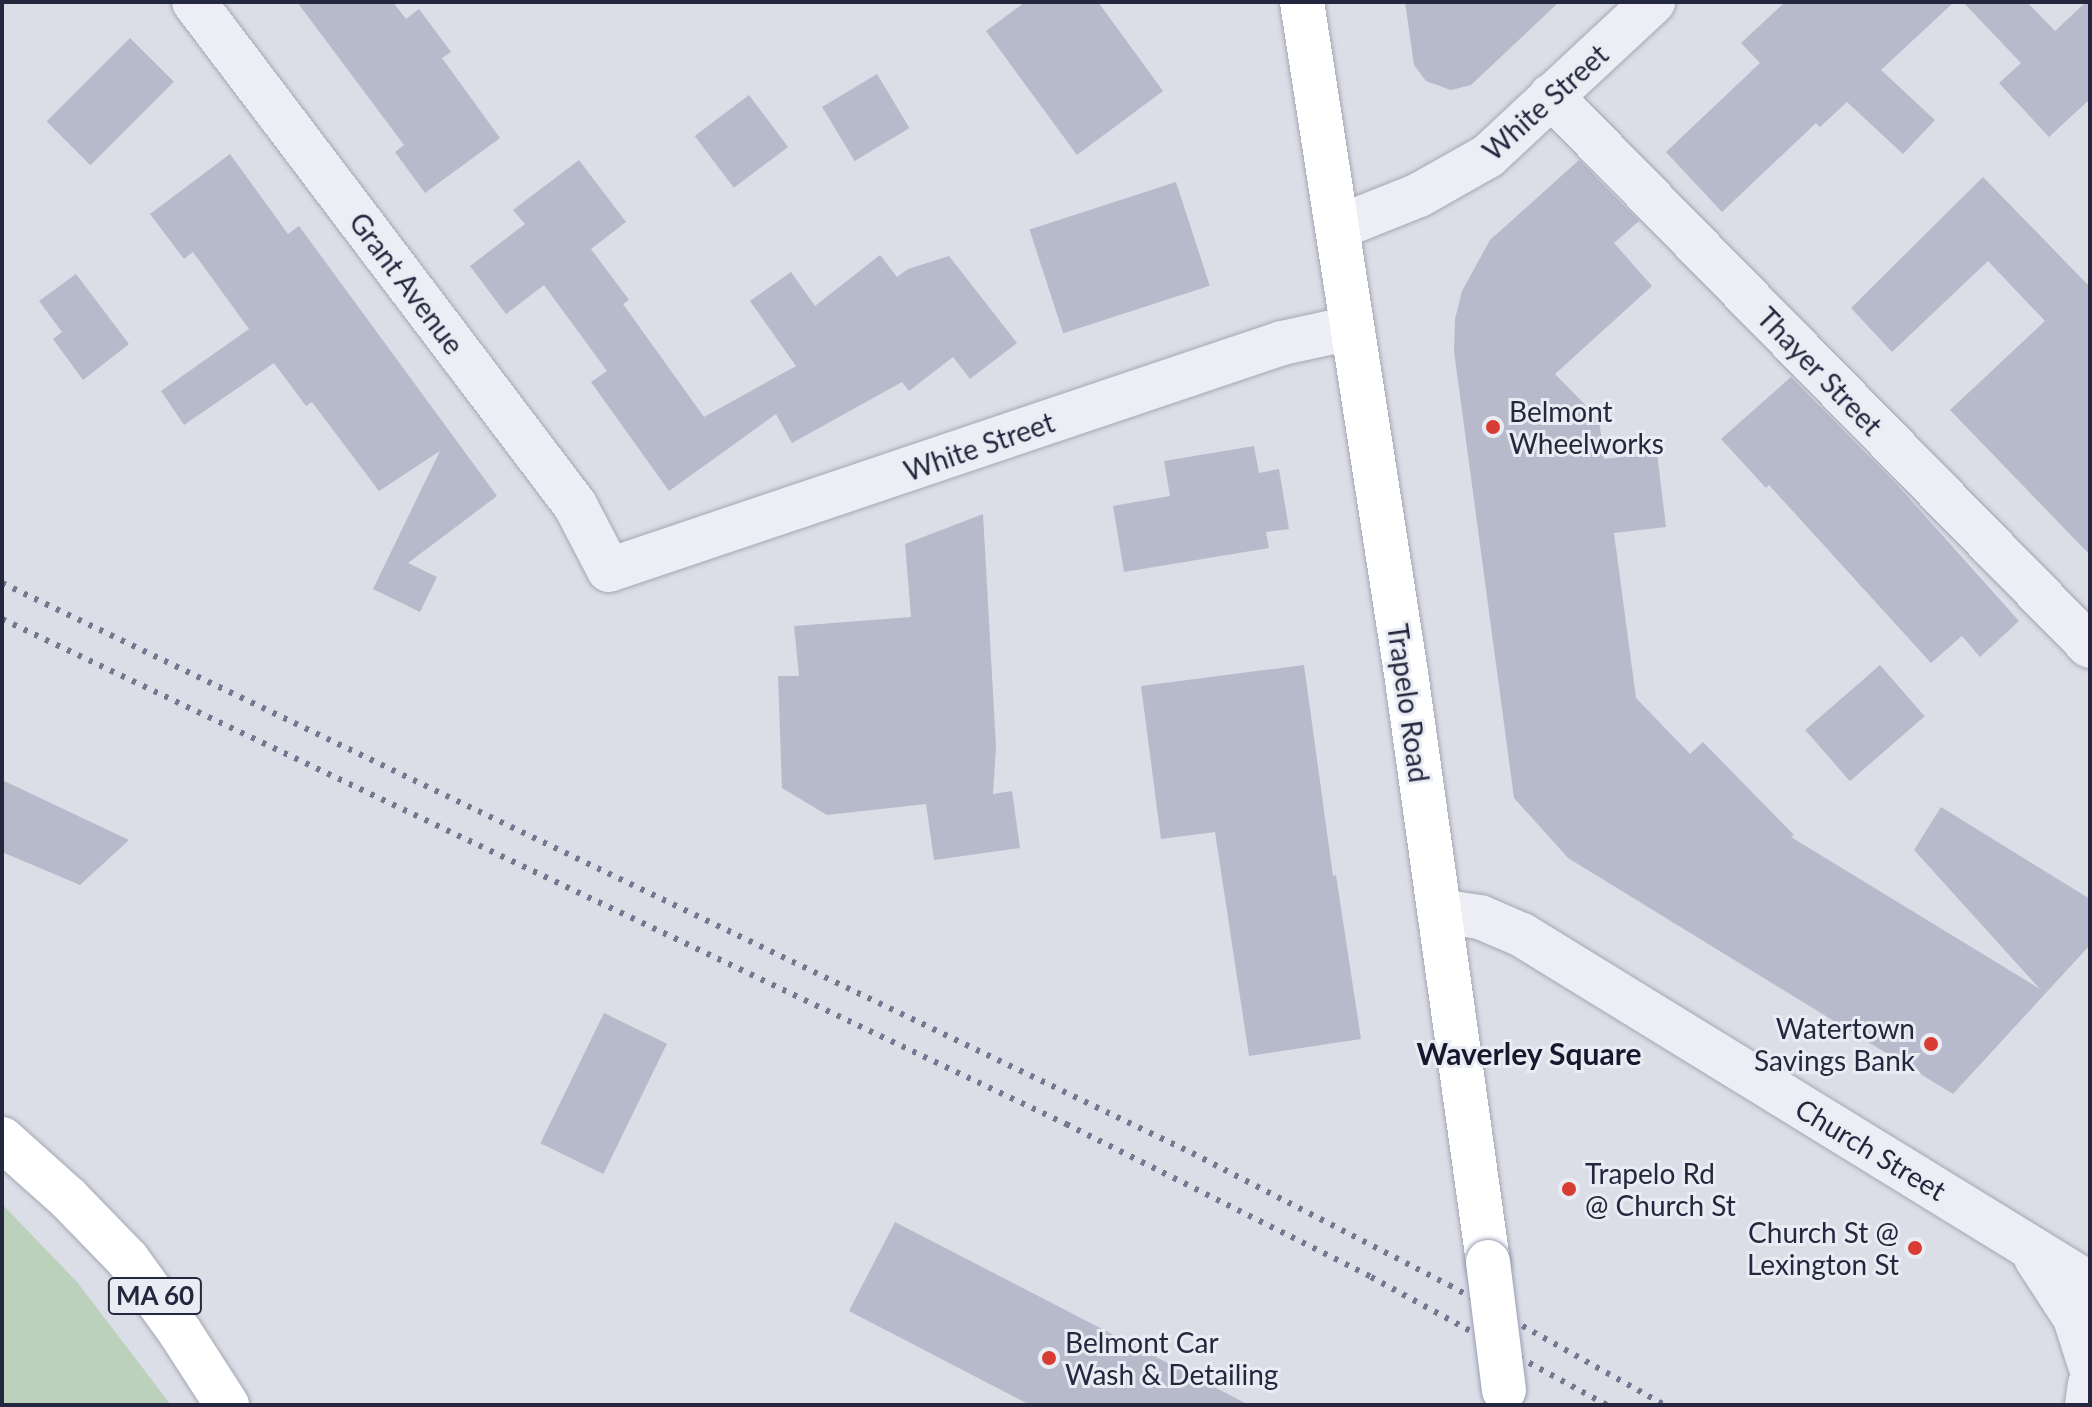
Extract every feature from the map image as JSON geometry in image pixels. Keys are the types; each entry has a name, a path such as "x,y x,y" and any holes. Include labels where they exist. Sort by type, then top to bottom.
{"main road":[{"name":"Trapelo Road","path":"1302,2 1339,227 1351,328 1439,911 1505,1398"},
{"name":"MA 60","path":"2,1139 59,1189 128,1260 227,1405"}],"street":[{"name":"Grant Avenue","path":"194,2 575,505 609,570"},
{"name":"White Street","path":"1339,227 1419,195 1488,156 1653,2"},
{"name":"Thayer Street","path":"1551,96 2090,646"},
{"name":"White Street","path":"609,570 1282,343 1351,328"},
{"name":"Church Street","path":"1439,911 1480,917 1522,935 2090,1284"},
{"path":"2021,1241 2057,1286 2075,1318 2090,1365"},
{"path":"2087,1405 2090,1384"}],"green space":[{"path":"2,1204 77,1282 171,1405 2,1405"}],"building":[{"path":"297,2 393,2 406,19 419,9 451,52 442,58 500,138 425,193 395,152 404,145"},
{"path":"1025,2 1098,2 1163,91 1077,155 986,31"},
{"path":"1405,2 1559,2 1471,85 1451,90 1426,81 1414,65"},
{"path":"1785,2 1954,2 1881,70 1935,120 1903,154 1847,102 1820,127 1816,123 1722,212 1666,152 1760,63 1741,43"},
{"path":"1963,2 2027,2 2055,31 2086,2 2090,2 2090,99 2049,137 1999,83 2021,63"},
{"path":"130,38 174,82 90,165 47,121"},
{"path":"877,74 909,128 855,161 822,107"},
{"path":"749,95 788,147 734,188 695,136"},
{"path":"230,154 288,234 299,226 497,496 408,563 437,577 420,612 373,589 440,451 379,491 312,402 306,406 274,363 184,425 161,391 249,329 193,252 184,259 150,214"},
{"path":"579,160 626,222 591,249 629,300 623,304 704,417 796,366 750,301 791,272 815,306 880,255 897,277 908,269 949,256 1017,343 970,379 953,357 909,391 902,382 792,443 776,414 669,491 591,382 607,371 544,285 506,314 470,266 525,224 513,210"},
{"path":"1579,160 1639,221 1614,243 1652,286 1555,374 1599,419 1604,459 1657,453 1666,527 1614,533 1636,698 1690,754 1703,742 1794,835 1791,837 2040,989 1914,850 1941,807 2090,899 2090,945 1953,1094 1568,858 1514,798 1454,351 1455,319 1462,291 1490,240"},
{"path":"1983,177 2090,287 2090,555 1950,410 2045,321 1988,261 1892,352 1851,308"},
{"path":"1176,182 1210,286 1063,333 1030,230"},
{"path":"76,274 129,344 83,380 53,339 62,332 39,301"},
{"path":"1791,377 1900,488 2019,621 1980,657 1962,636 1931,663 1769,485 1766,488 1721,439"},
{"path":"1254,446 1259,473 1279,469 1289,529 1266,532 1269,548 1124,572 1113,506 1170,496 1164,461"},
{"path":"983,514 996,747 993,794 1012,791 1020,848 934,860 926,804 827,815 782,788 778,676 799,676 794,626 911,617 905,544"},
{"path":"1304,665 1333,876 1336,875 1361,1039 1249,1056 1215,832 1161,839 1141,686"},
{"path":"1880,665 1925,716 1850,781 1805,730"},
{"path":"2,780 129,840 80,885 2,852"},
{"path":"604,1013 667,1044 603,1174 540,1143"},
{"name":"Belmont Car Wash & Detailing","path":"895,1222 1249,1405 1030,1405 849,1311"}],"railway":[{"path":"2,583 1192,1153 1449,1285 1665,1405"},
{"path":"2,619 1066,1124 1371,1277 1607,1405"}],"place":[{"name":"Belmont Wheelworks","path":"1493,427"},
{"name":"Watertown Savings Bank","path":"1931,1044"},
{"name":"Trapelo Rd @ Church St","path":"1569,1189"},
{"name":"Church St @ Lexington St","path":"1915,1248"},
{"name":"Belmont Car Wash & Detailing","path":"1049,1358"}],"district":[{"name":"Waverley Square","path":"1529,1053"}]}
